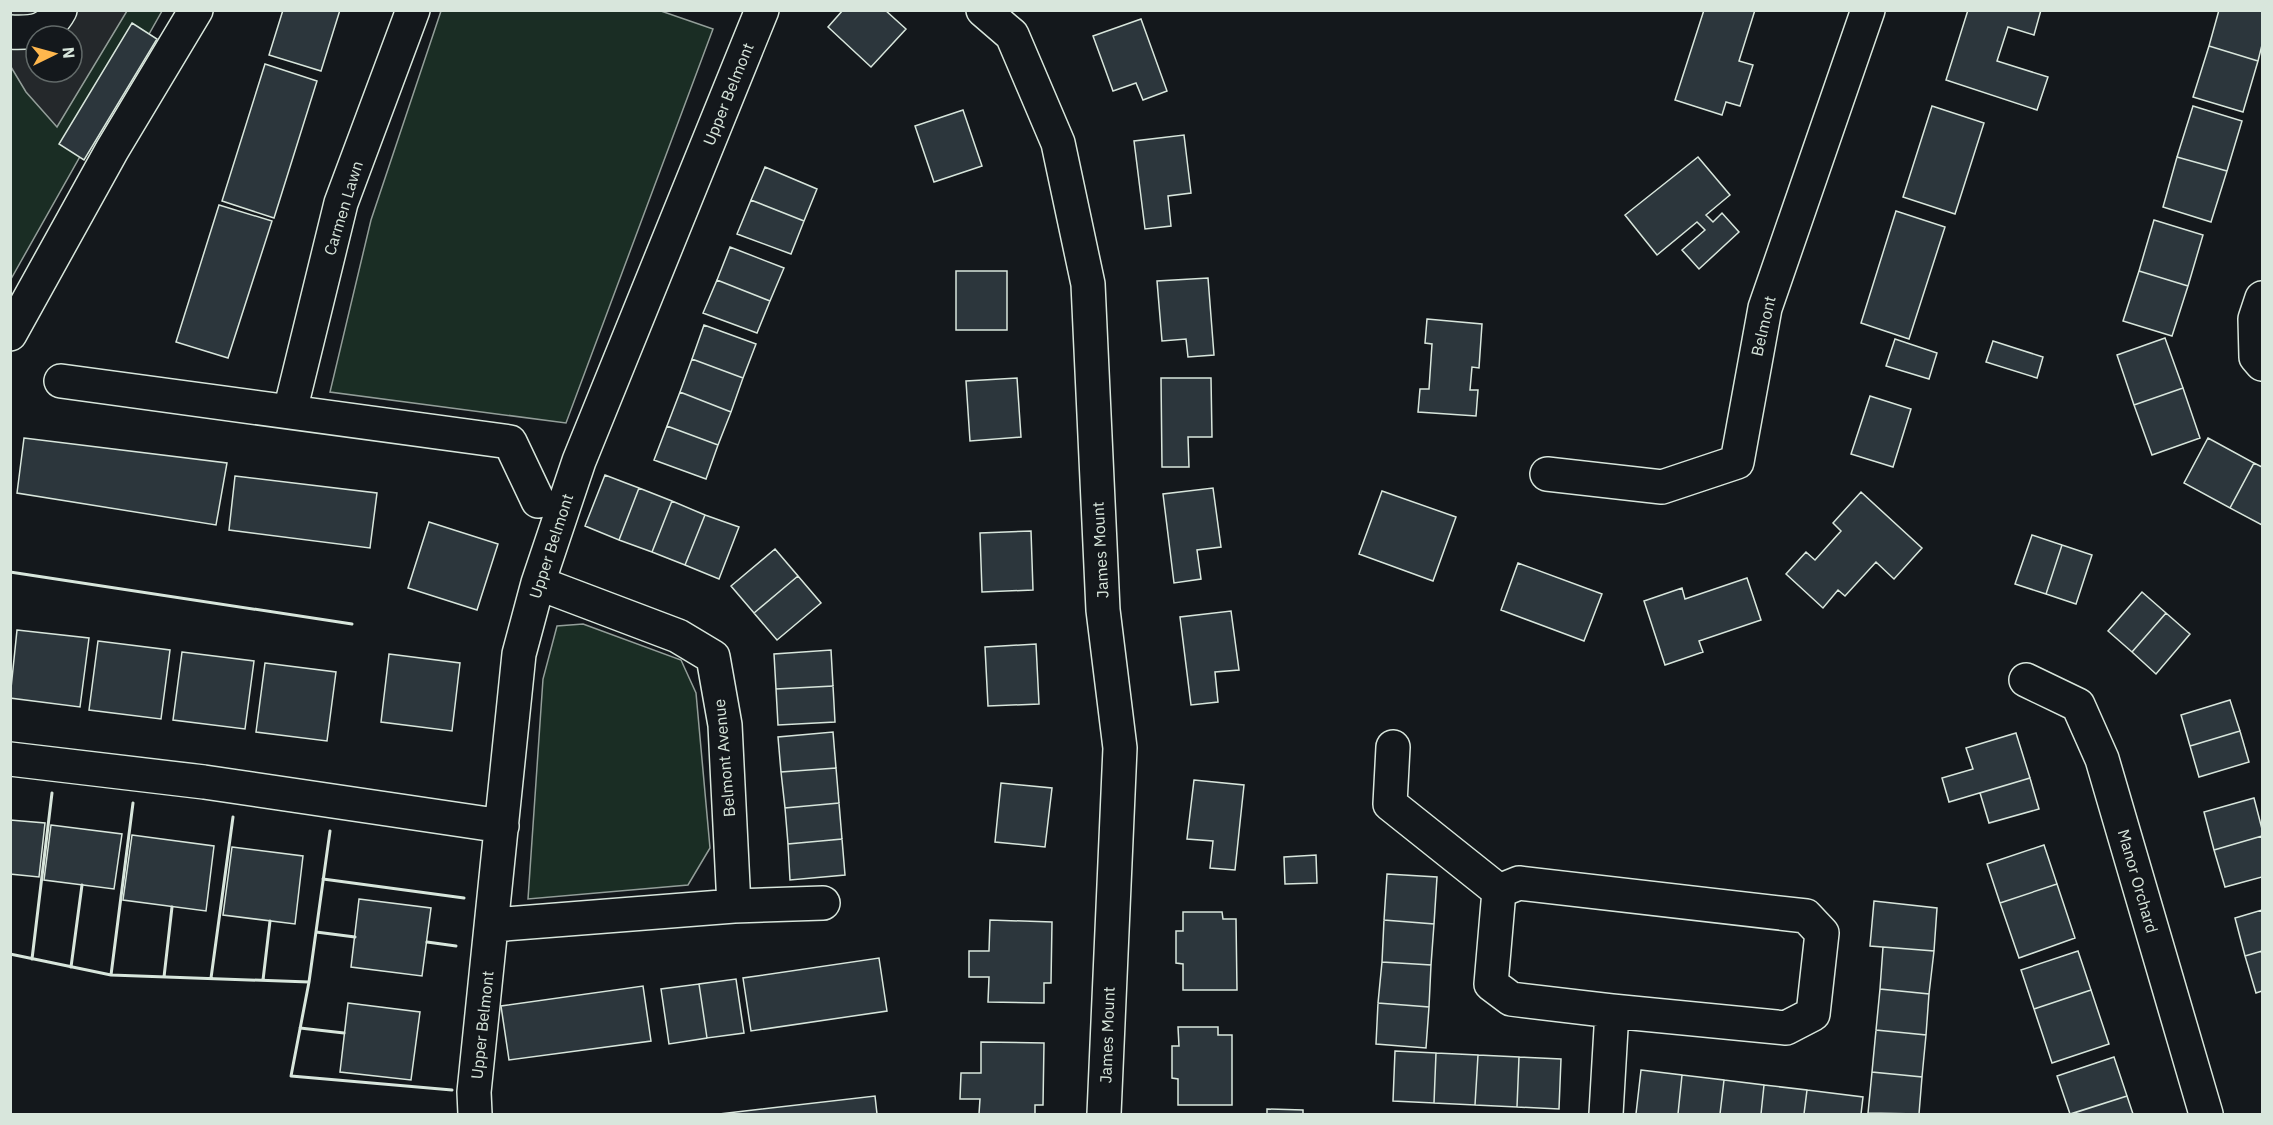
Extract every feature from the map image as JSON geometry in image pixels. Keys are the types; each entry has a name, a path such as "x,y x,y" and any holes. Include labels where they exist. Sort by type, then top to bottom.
{"street":[{"path":"10,32 27,33 49,26 60,10"},
{"path":"10,334 112,150 196,10"},
{"name":"Carmen Lawn","path":"290,411 341,203 413,10"},
{"name":"Upper Belmont","path":"475,1114 474,1092 493,925 519,654 538,583 579,461 762,10"},
{"name":"James Mount","path":"983,10 1012,34 1058,142 1088,285 1103,610 1120,748 1104,1114"},
{"name":"Belmont","path":"1547,474 1662,487 1737,462 1765,308 1868,10"},
{"path":"2262,298 2255,319 2256,357 2262,364"},
{"path":"61,381 510,442 538,501"},
{"name":"Belmont Avenue","path":"538,583 678,636 713,657 725,725 734,906"},
{"name":"Manor Orchard","path":"2026,680 2078,705 2102,759 2206,1114"},
{"path":"1394,747 1390,804 1499,891"},
{"path":"10,759 204,782 502,826"},
{"path":"1519,883 1806,916 1822,933 1813,1014 1786,1028 1511,999 1491,984 1499,891 1519,883"},
{"path":"493,925 734,906 823,903"},
{"path":"1606,1114 1612,1011"}],"green space":[{"path":"11,11 162,11 11,279"},
{"path":"441,11 661,11 713,29 566,423 330,392 371,220"},
{"path":"583,624 681,660 696,693 710,848 688,885 528,899 543,679 557,626"}],"shaded area":[{"path":"11,11 127,11 84,82 84,24 24,24 24,84 83,84 57,127 26,92 11,67"}],"building":[{"path":"283,10 340,10 321,71 269,55"},
{"path":"843,10 885,10 906,29 871,67 828,27"},
{"path":"1704,10 1755,10 1739,61 1753,65 1740,106 1726,102 1722,115 1675,100"},
{"path":"1968,10 2041,10 2034,35 2008,27 1997,61 2048,77 2037,110 1946,80"},
{"path":"2219,10 2262,10 2262,45 2258,61 2209,46"},
{"path":"1141,19 1167,91 1143,100 1136,83 1113,91 1093,36"},
{"path":"132,23 157,39 84,160 59,144"},
{"path":"2209,46 2258,61 2243,112 2193,97"},
{"path":"265,64 317,81 274,218 222,201"},
{"path":"1932,106 1984,123 1955,214 1903,197"},
{"path":"2193,106 2242,121 2227,171 2177,157"},
{"path":"963,110 982,166 934,182 915,126"},
{"path":"1184,135 1191,193 1168,196 1171,226 1145,229 1134,141"},
{"path":"1698,157 1730,195 1706,215 1713,222 1722,213 1739,232 1699,269 1682,250 1705,230 1697,222 1657,255 1625,215"},
{"path":"2177,157 2227,171 2211,222 2163,207"},
{"path":"765,167 817,189 804,221 751,200"},
{"path":"751,200 804,221 791,254 737,234"},
{"path":"219,205 272,221 228,358 176,342"},
{"path":"1896,211 1945,227 1909,339 1861,323"},
{"path":"2154,220 2203,235 2188,286 2139,271"},
{"path":"730,247 784,268 770,301 717,280"},
{"path":"956,271 1007,271 1007,330 956,330"},
{"path":"2139,271 2188,286 2172,336 2123,321"},
{"path":"1208,278 1214,355 1188,357 1186,339 1162,341 1157,281"},
{"path":"717,280 770,301 757,333 703,313"},
{"path":"1427,319 1482,324 1479,368 1472,367 1470,390 1478,390 1476,416 1418,412 1420,389 1429,389 1432,344 1425,343"},
{"path":"704,325 756,344 743,378 692,359"},
{"path":"2165,338 2183,388 2134,405 2117,355"},
{"path":"1895,339 1937,353 1929,379 1886,366"},
{"path":"1993,341 2043,357 2037,378 1986,362"},
{"path":"692,359 743,378 731,412 680,392"},
{"path":"1017,378 1021,437 970,441 966,381"},
{"path":"1161,378 1211,378 1212,437 1188,437 1189,467 1162,467"},
{"path":"2183,388 2200,438 2152,455 2134,405"},
{"path":"680,392 731,412 718,445 667,426"},
{"path":"1870,396 1911,409 1893,467 1851,454"},
{"path":"667,426 718,445 706,479 654,460"},
{"path":"24,438 227,463 216,525 17,493"},
{"path":"2208,438 2254,463 2230,508 2184,483"},
{"path":"2254,463 2262,467 2262,525 2230,508"},
{"path":"605,475 639,488 619,540 585,526"},
{"path":"235,476 377,493 370,548 229,530"},
{"path":"639,488 672,501 652,552 619,540"},
{"path":"1213,488 1221,547 1197,550 1201,579 1174,583 1163,494"},
{"path":"1382,491 1456,517 1433,581 1359,554"},
{"path":"1861,492 1922,548 1894,579 1876,562 1845,596 1838,590 1823,608 1786,574 1806,552 1815,560 1841,531 1833,523"},
{"path":"672,501 705,515 685,565 652,552"},
{"path":"705,515 739,527 719,579 685,565"},
{"path":"429,522 498,544 477,610 408,588"},
{"path":"1031,531 1033,590 982,592 980,533"},
{"path":"2032,535 2062,545 2046,594 2015,584"},
{"path":"2062,545 2092,555 2076,604 2046,594"},
{"path":"775,549 798,576 754,613 731,586"},
{"path":"1518,563 1602,594 1584,641 1501,610"},
{"path":"798,576 821,603 777,640 754,613"},
{"path":"1747,578 1761,620 1699,641 1703,652 1665,665 1644,601 1682,588 1685,599"},
{"path":"2142,592 2166,613 2132,652 2108,631"},
{"path":"1231,611 1239,670 1215,672 1218,702 1191,705 1180,617"},
{"path":"2166,613 2190,634 2156,674 2132,652"},
{"path":"17,630 89,638 80,707 10,698"},
{"path":"98,641 170,650 161,719 89,710"},
{"path":"1036,644 1039,704 988,706 985,647"},
{"path":"831,650 833,686 776,689 774,654"},
{"path":"182,652 254,661 245,729 173,720"},
{"path":"389,654 460,663 452,731 381,722"},
{"path":"265,663 336,672 327,741 256,732"},
{"path":"833,686 835,722 778,725 776,689"},
{"path":"2230,700 2240,731 2190,746 2181,715"},
{"path":"2240,731 2249,762 2199,777 2190,746"},
{"path":"833,732 836,768 781,772 778,737"},
{"path":"2016,733 2030,778 1949,802 1942,778 1973,769 1966,748"},
{"path":"836,768 839,803 785,808 781,772"},
{"path":"2030,778 2039,809 1989,823 1980,793"},
{"path":"1194,780 1244,785 1235,870 1210,868 1213,841 1187,839"},
{"path":"1001,783 1052,788 1045,847 995,842"},
{"path":"2254,798 2262,836 2214,850 2204,812"},
{"path":"839,803 842,839 788,844 785,808"},
{"path":"10,820 45,823 39,877 10,874"},
{"path":"51,825 122,834 114,889 44,880"},
{"path":"132,835 214,846 206,911 123,900"},
{"path":"2262,836 2262,877 2225,887 2214,850"},
{"path":"842,839 845,875 790,880 788,844"},
{"path":"2044,845 2057,884 2000,903 1987,864"},
{"path":"232,847 303,856 295,924 223,915"},
{"path":"1316,855 1317,883 1285,884 1284,857"},
{"path":"1387,874 1437,877 1434,924 1384,920"},
{"path":"2057,884 2075,938 2019,958 2000,903"},
{"path":"359,899 431,908 422,976 351,967"},
{"path":"1874,901 1937,908 1934,951 1870,946"},
{"path":"2262,910 2262,951 2245,956 2235,918"},
{"path":"1183,912 1222,912 1223,919 1236,919 1237,990 1183,990 1183,964 1176,963 1176,931 1183,931"},
{"path":"990,920 1052,922 1051,983 1044,983 1044,1003 988,1002 989,977 969,977 969,951 989,951"},
{"path":"1384,920 1434,924 1431,965 1382,962"},
{"path":"1883,947 1934,951 1929,994 1880,989"},
{"path":"2078,951 2091,990 2034,1009 2021,970"},
{"path":"2262,951 2262,991 2256,993 2245,956"},
{"path":"879,958 887,1011 751,1031 743,978"},
{"path":"1382,962 1431,965 1429,1007 1378,1003"},
{"path":"736,979 744,1033 707,1038 699,984"},
{"path":"699,984 707,1038 669,1044 661,989"},
{"path":"643,986 651,1041 509,1060 501,1006"},
{"path":"1880,989 1929,994 1926,1035 1876,1030"},
{"path":"2091,990 2109,1044 2052,1063 2034,1009"},
{"path":"348,1003 420,1012 411,1080 340,1072"},
{"path":"1378,1003 1429,1007 1426,1048 1376,1044"},
{"path":"1178,1027 1218,1027 1218,1035 1232,1035 1232,1105 1178,1105 1178,1079 1172,1078 1172,1046 1179,1046"},
{"path":"1876,1030 1926,1035 1922,1077 1872,1072"},
{"path":"981,1042 1044,1043 1043,1105 1035,1105 1035,1114 979,1114 980,1099 960,1099 961,1073 981,1073"},
{"path":"1395,1051 1436,1053 1434,1103 1393,1101"},
{"path":"1436,1053 1478,1055 1475,1105 1434,1103"},
{"path":"1478,1055 1519,1057 1517,1107 1475,1105"},
{"path":"1519,1057 1561,1059 1559,1109 1517,1107"},
{"path":"2114,1057 2127,1096 2070,1114 2057,1076"},
{"path":"1641,1070 1682,1075 1678,1114 1636,1114"},
{"path":"1872,1072 1922,1077 1919,1114 1868,1113"},
{"path":"1682,1075 1724,1080 1720,1114 1678,1114"},
{"path":"1724,1080 1764,1085 1761,1114 1720,1114"},
{"path":"1764,1085 1807,1090 1804,1114 1761,1114"},
{"path":"1807,1090 1863,1097 1861,1114 1804,1114"},
{"path":"875,1096 877,1114 719,1114"},
{"path":"2127,1096 2133,1114 2071,1114"},
{"path":"1267,1109 1303,1110 1303,1114 1267,1114"}],"wall":[{"path":"10,572 352,624"},
{"path":"32,959 52,793"},
{"path":"111,975 133,803"},
{"path":"211,978 233,817"},
{"path":"309,982 330,831"},
{"path":"323,879 464,898"},
{"path":"71,967 82,885"},
{"path":"164,977 172,907"},
{"path":"263,980 270,921"},
{"path":"316,932 355,937"},
{"path":"427,942 456,946"},
{"path":"10,954 111,975 309,982 291,1076 452,1090"},
{"path":"300,1028 344,1033"}]}
